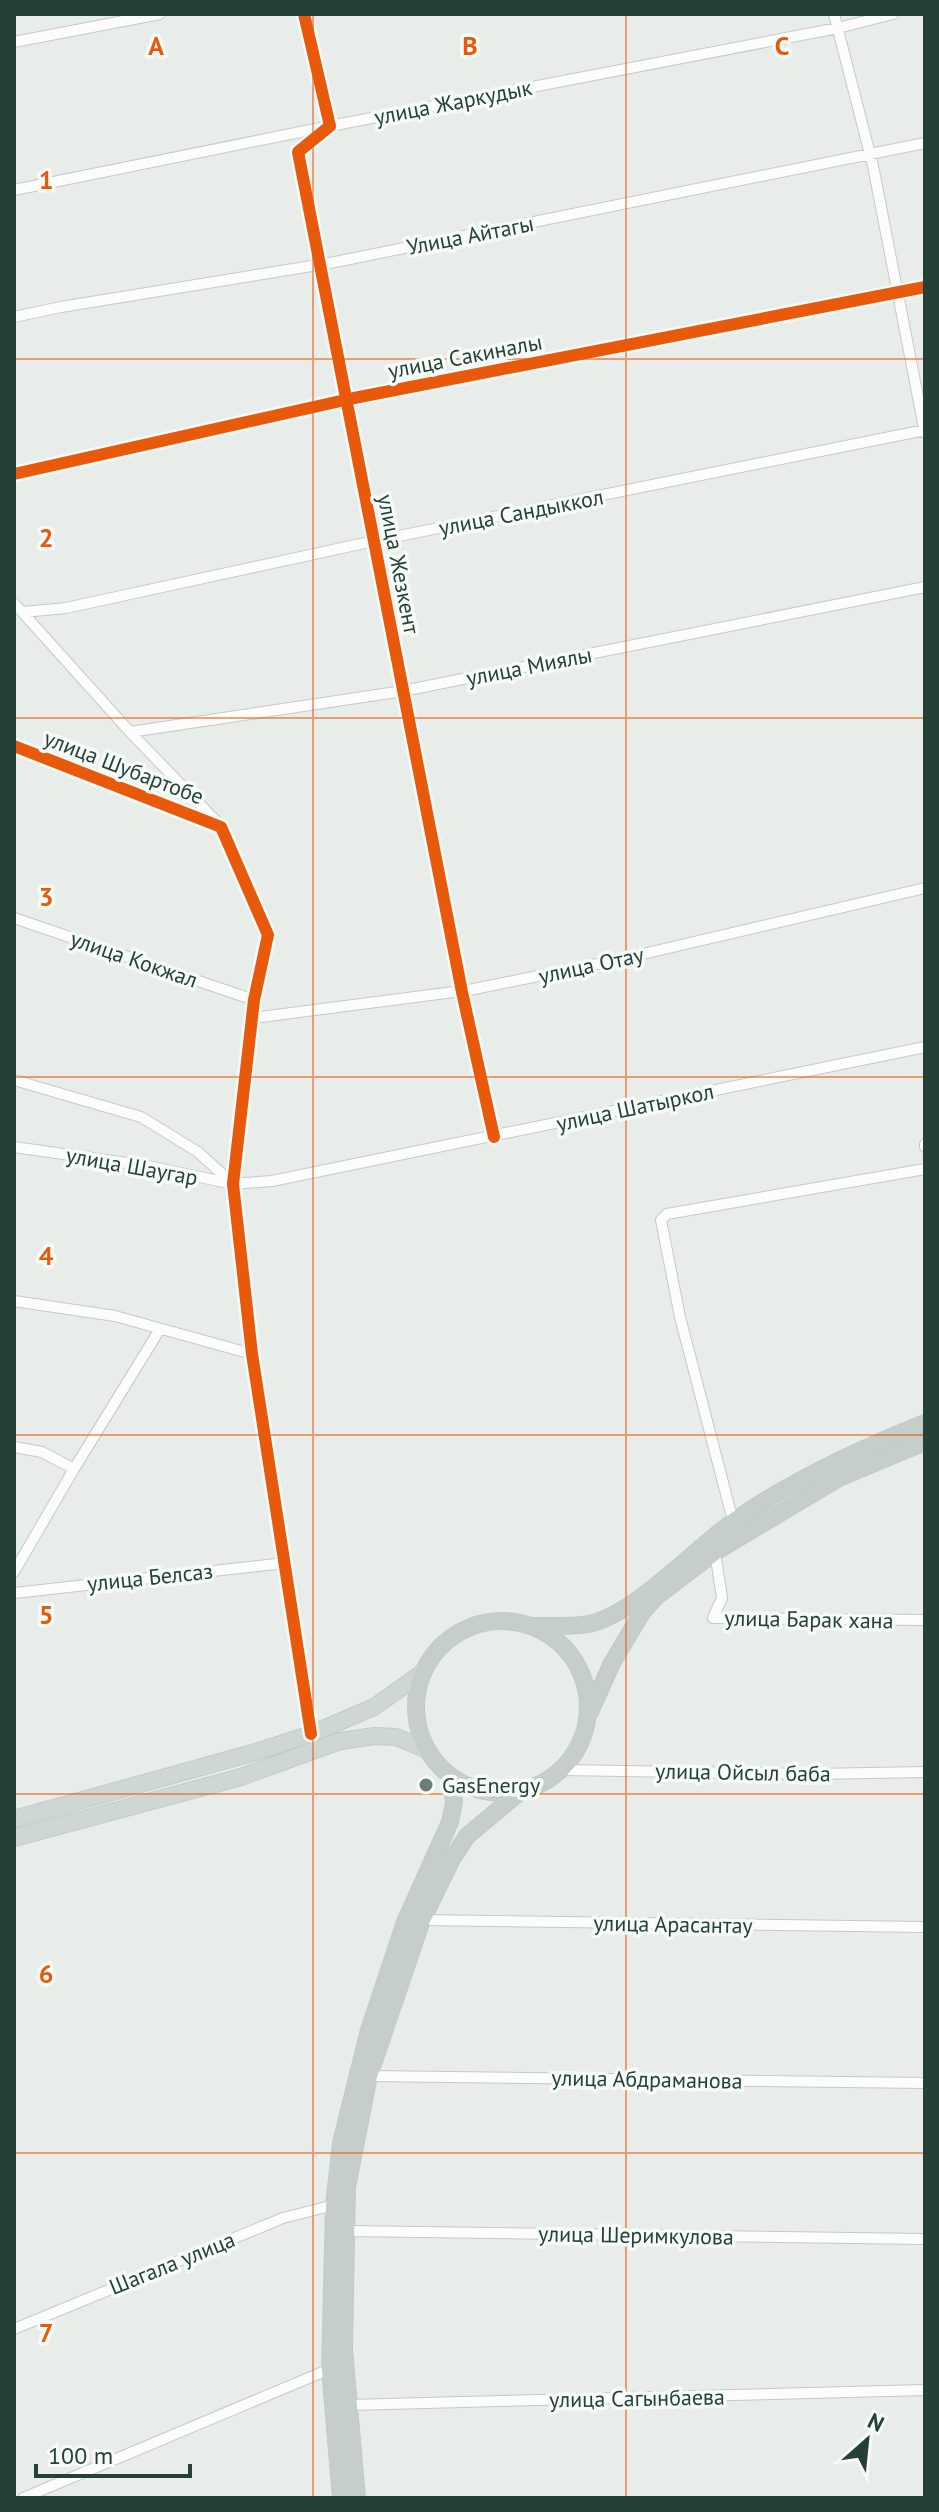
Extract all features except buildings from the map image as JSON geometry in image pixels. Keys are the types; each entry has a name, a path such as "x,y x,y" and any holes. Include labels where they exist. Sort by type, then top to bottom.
{"highway":[{"path":"925,1423 876,1442 789,1485 733,1521 617,1612 589,1624 534,1626 508,1620 481,1622 456,1633 436,1650 422,1673 415,1698 417,1725 427,1750 451,1777 473,1788 497,1793 521,1791 543,1783 562,1770 579,1746 612,1663 643,1611 657,1596 715,1552 839,1478 925,1442"},
{"path":"534,1626 558,1641 576,1662 587,1689 588,1717"},
{"path":"341,2498 330,2369 334,2205 341,2143 353,2088 405,1922 450,1822 454,1803 451,1777"},
{"path":"357,2498 344,2349 347,2187 369,2076 422,1920 452,1859 467,1836 521,1791"}],"main road":[{"path":"14,1819 311,1734 374,1707 422,1673"},
{"path":"14,1838 241,1777 340,1741 375,1736 396,1737 427,1750"}],"street":[{"path":"14,42 160,14"},
{"path":"304,14 330,126"},
{"path":"834,14 870,155 925,431"},
{"name":"улица Жаркудык","path":"14,190 838,28 893,14"},
{"name":"улица Жезкент","path":"330,126 298,152 462,992 494,1137"},
{"name":"Улица Айтагы","path":"14,317 320,265 925,143"},
{"name":"улица Сакиналы","path":"14,474 346,400 925,287"},
{"name":"улица Сандыккол","path":"23,612 66,608 374,541 925,431"},
{"name":"улица Миялы","path":"130,732 403,691 925,587"},
{"path":"14,603 221,827"},
{"name":"улица Шубартобе","path":"14,746 221,827 268,935 254,1000 233,1184 252,1354 311,1734"},
{"name":"улица Отау","path":"253,1018 462,992 617,960 925,888"},
{"name":"улица Кокжал","path":"14,918 254,1000"},
{"name":"улица Шатыркол","path":"345,1168 925,1047"},
{"path":"14,1080 141,1117 198,1152 233,1184"},
{"name":"улица Шаугар","path":"14,1147 148,1166 233,1184 272,1181 345,1168"},
{"path":"733,1521 680,1317 661,1220 667,1214 925,1169"},
{"path":"14,1301 115,1316 252,1354"},
{"path":"14,1572 160,1329"},
{"path":"14,1447 42,1452 74,1469"},
{"name":"улица Барак хана","path":"715,1552 722,1598 713,1618 925,1620"},
{"name":"улица Белсаз","path":"14,1593 285,1563"},
{"name":"улица Ойсыл баба","path":"562,1770 814,1774 925,1772"},
{"name":"улица Арасантау","path":"422,1920 925,1927"},
{"name":"улица Абдраманова","path":"369,2076 925,2083"},
{"name":"Шагала улица","path":"14,2329 269,2223 334,2205"},
{"name":"улица Шеримкулова","path":"346,2231 925,2239"},
{"path":"23,2498 330,2369"},
{"name":"улица Сагынбаева","path":"349,2405 925,2390"}],"cycle path":[{"path":"304,14 330,126 298,152 462,992 494,1137"},
{"path":"14,474 354,398 925,287"},
{"path":"14,746 221,827 268,935 254,1000 233,1184 252,1354 311,1734"}],"place":[{"name":"GasEnergy","path":"426,1785"}]}
